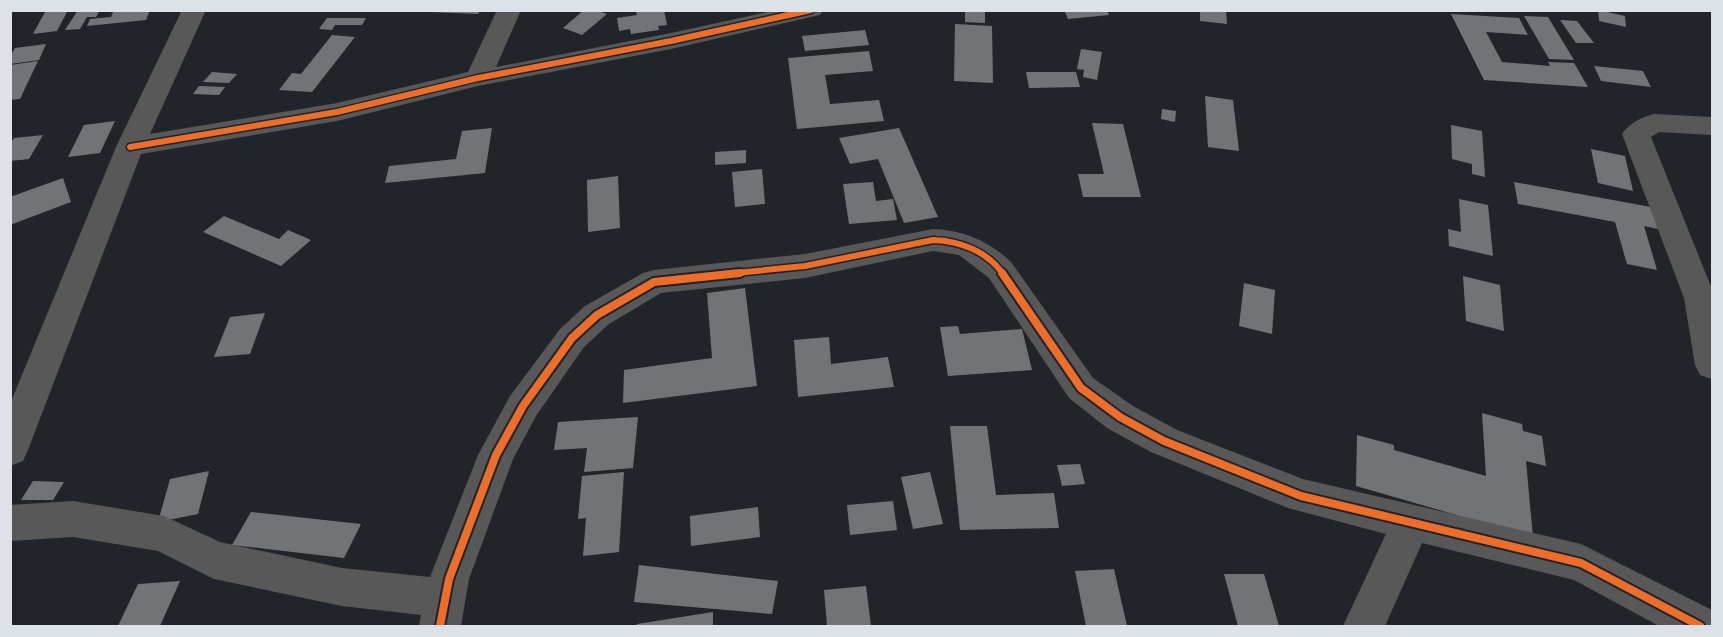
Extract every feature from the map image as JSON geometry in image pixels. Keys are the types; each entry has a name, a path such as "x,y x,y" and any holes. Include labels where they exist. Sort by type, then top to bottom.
{"street":[{"path":"10,450 130,147 194,10"},
{"path":"478,78 509,10"},
{"path":"130,147 336,112 478,78 671,41 810,10"},
{"path":"1713,126 1654,123 1636,134 1700,298 1713,365"},
{"path":"10,523 73,519 164,534 214,560 342,587 442,612 449,579 496,455 523,406 572,338 597,315 654,282 805,266 933,240 951,240 969,245 1000,270 1081,388 1120,417 1202,457 1301,496 1581,563 1700,627"},
{"path":"1364,627 1412,521"}],"building":[{"path":"68,10 57,31 33,34 45,12"},
{"path":"78,10 100,10 96,17 87,17 80,29 65,30"},
{"path":"114,10 150,10 146,20 87,26 90,19 111,17"},
{"path":"431,10 481,10 478,14 431,12"},
{"path":"584,10 595,10 607,14 582,35 563,28"},
{"path":"636,10 664,10 667,25 658,26 659,30 631,34 630,29 619,31 617,18 637,15"},
{"path":"965,10 985,10 985,23 965,22"},
{"path":"1064,10 1107,10 1109,15 1068,19"},
{"path":"1200,10 1226,10 1227,24 1200,21"},
{"path":"1598,10 1625,16 1626,27 1599,21"},
{"path":"1451,14 1519,18 1528,35 1486,32 1502,62 1550,66 1548,62 1574,63 1588,87 1484,80"},
{"path":"1524,16 1548,17 1574,60 1549,59"},
{"path":"327,18 366,18 362,25 335,25 332,30 319,29"},
{"path":"1560,20 1577,21 1594,43 1576,43"},
{"path":"955,24 992,26 993,83 954,81"},
{"path":"865,30 869,45 805,51 802,36"},
{"path":"332,35 355,37 312,92 279,90 292,73 301,74"},
{"path":"46,44 39,60 10,64 10,57 15,48"},
{"path":"1081,49 1102,52 1097,80 1083,77 1084,70 1077,69"},
{"path":"869,51 873,71 825,75 830,104 879,100 884,121 797,129 788,58"},
{"path":"38,61 20,99 10,100 10,65"},
{"path":"1594,66 1643,71 1651,87 1601,81"},
{"path":"212,72 237,74 229,83 203,82"},
{"path":"1026,72 1076,72 1080,87 1029,88"},
{"path":"199,86 225,87 219,95 193,94"},
{"path":"1205,96 1233,100 1239,151 1208,147"},
{"path":"1162,109 1176,111 1175,122 1161,119"},
{"path":"115,121 100,153 68,157 84,125"},
{"path":"1092,123 1123,124 1141,197 1083,197 1078,174 1104,174"},
{"path":"1451,125 1482,131 1485,177 1472,174 1472,164 1452,159"},
{"path":"492,128 485,173 385,183 389,166 456,159 462,131"},
{"path":"899,128 938,217 904,223 878,159 850,164 839,138"},
{"path":"43,135 29,159 10,161 10,143 14,138"},
{"path":"1591,149 1625,156 1633,191 1598,183"},
{"path":"746,150 746,163 715,165 715,152"},
{"path":"762,169 765,204 735,207 732,172"},
{"path":"618,176 620,228 588,232 587,180"},
{"path":"63,178 71,202 10,225 10,197"},
{"path":"873,182 876,201 893,199 897,220 849,224 843,184"},
{"path":"1514,182 1651,207 1658,229 1644,226 1657,270 1627,264 1615,222 1518,204"},
{"path":"1459,199 1488,205 1493,256 1449,246 1448,229 1461,232"},
{"path":"224,216 279,239 288,230 311,240 281,266 203,232"},
{"path":"1463,276 1500,285 1504,331 1466,321"},
{"path":"1244,283 1275,290 1272,334 1239,326"},
{"path":"745,288 757,386 623,403 624,370 712,358 707,293"},
{"path":"265,313 250,354 214,357 230,317"},
{"path":"958,326 960,334 1022,329 1032,370 948,376 940,327"},
{"path":"829,337 831,364 888,357 894,387 798,397 794,340"},
{"path":"1482,413 1522,424 1523,431 1542,436 1546,466 1526,461 1533,537 1356,486 1357,435 1394,445 1394,450 1486,476"},
{"path":"638,417 633,468 584,472 587,448 554,450 558,422"},
{"path":"950,426 987,426 996,495 1054,493 1059,528 960,530"},
{"path":"1080,464 1085,484 1062,486 1057,465"},
{"path":"209,471 198,514 158,522 170,479"},
{"path":"624,472 619,552 583,556 586,518 578,519 582,476"},
{"path":"930,472 943,524 913,529 901,477"},
{"path":"33,481 64,482 53,500 21,500"},
{"path":"893,501 897,530 850,535 847,505"},
{"path":"758,507 760,537 691,546 690,516"},
{"path":"251,512 361,524 344,558 232,545"},
{"path":"639,565 778,581 772,614 634,602"},
{"path":"1114,569 1127,626 1086,626 1075,571"},
{"path":"1224,574 1264,574 1279,626 1238,626"},
{"path":"180,581 160,626 118,626 138,584"},
{"path":"866,586 871,626 827,626 824,590"},
{"path":"713,612 713,626 637,626 637,624"}],"cycle path":[{"path":"130,147 337,112 478,78 671,41 811,10"},
{"path":"440,626 449,579 496,455 523,406 572,338 597,315 654,282 805,266 933,240 962,244 993,263 1081,388 1120,417 1164,441 1301,496 1581,563 1700,626"}]}
